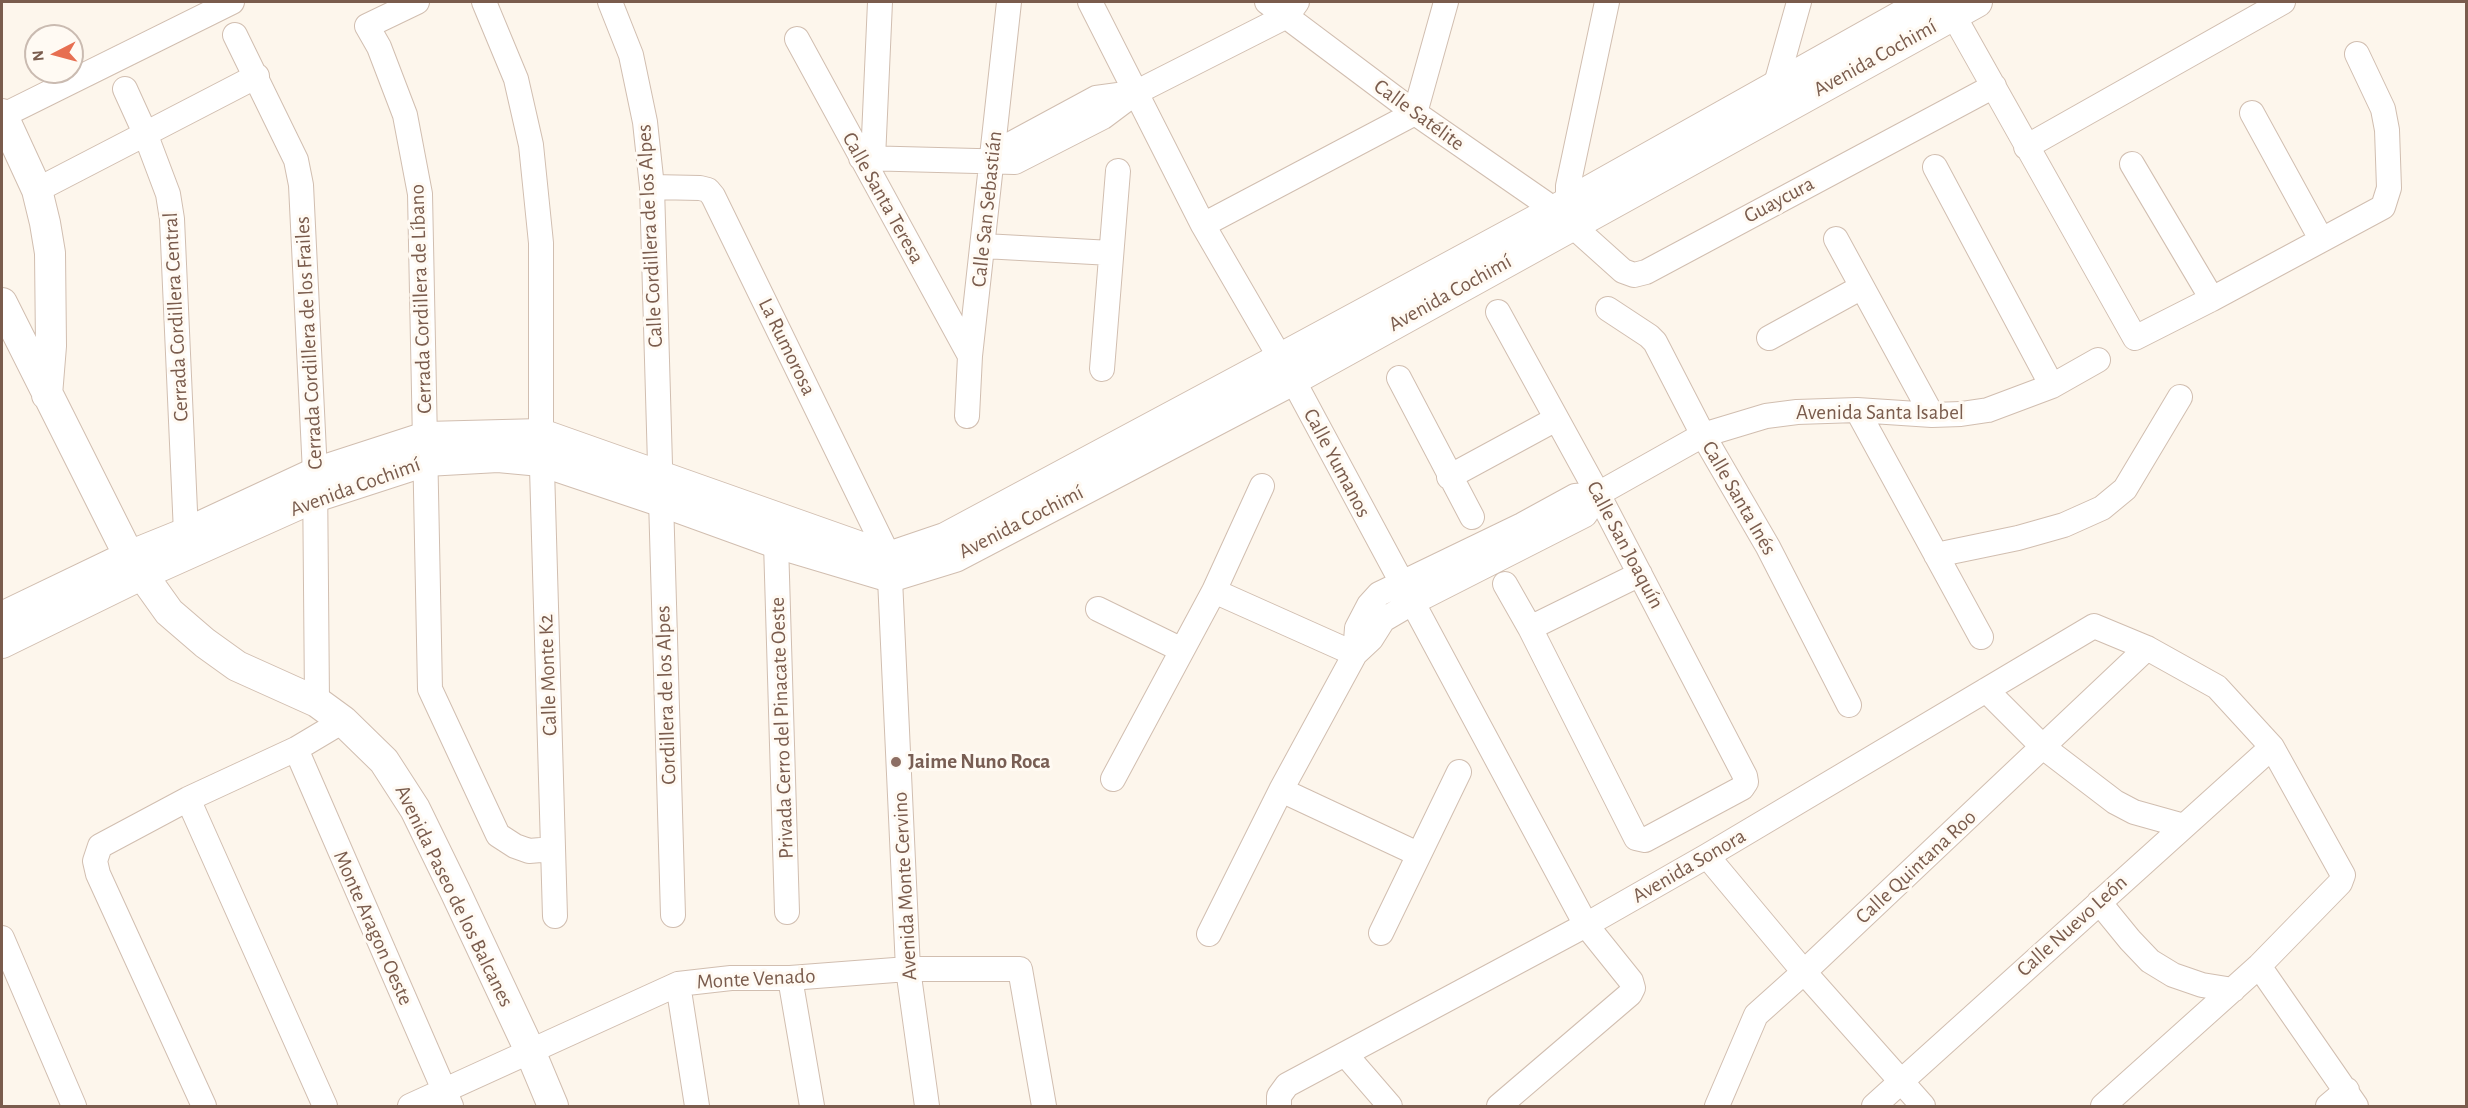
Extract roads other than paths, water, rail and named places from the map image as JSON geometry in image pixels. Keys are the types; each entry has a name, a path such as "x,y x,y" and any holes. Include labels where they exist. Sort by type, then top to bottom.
{"street":[{"path":"47,395 51,346 50,253 37,190 2,115 232,2"},
{"name":"Cerrada Cordillera de Líbano","path":"417,2 367,26 379,47 405,115 420,194 428,679 432,698 498,835 515,846 529,851 553,849"},
{"name":"Calle Monte K2","path":"484,2 516,79 531,145 541,243 541,448 555,916"},
{"name":"Calle Cordillera de los Alpes","path":"610,2 631,55 645,122 652,187 660,488"},
{"path":"880,2 867,159 992,161 1009,145 1096,98 1135,93 1292,9"},
{"name":"Calle San Sebastián","path":"967,416 970,356 1010,2"},
{"name":"Calle Yumanos","path":"1090,2 1203,225 1287,369 1586,925 1631,981 1633,988 1630,994 1499,1107"},
{"name":"Calle Satélite","path":"1267,2 1292,9 1415,113 1565,213"},
{"path":"1203,225 1415,113 1446,2"},
{"path":"1565,213 1568,186 1607,2"},
{"path":"1776,84 1799,2"},
{"name":"Avenida Cochimí","path":"1565,213 1776,84 1926,2"},
{"path":"2025,147 2283,2"},
{"path":"1959,6 1994,87 2025,147 2135,338 2383,207 2387,197 2387,130 2383,109 2357,54"},
{"name":"Avenida Cochimí","path":"660,488 776,543 889,567 955,557 1565,213 1959,6"},
{"name":"Cerrada Cordillera de los Frailes","path":"234,35 296,160 301,185 315,485 317,702"},
{"name":"Calle Santa Teresa","path":"797,39 867,159 970,356"},
{"path":"37,190 256,76"},
{"name":"Guaycura","path":"1565,213 1623,271 1634,275 1646,272 1994,87"},
{"name":"Cerrada Cordillera Central","path":"125,89 146,133 168,194 172,219 188,543"},
{"path":"2252,113 2321,239"},
{"path":"2132,164 2212,299"},
{"path":"1935,167 2052,386"},
{"path":"1102,369 1118,171"},
{"name":"La Rumorosa","path":"652,187 700,188 708,190 713,196 889,567"},
{"path":"1836,239 1932,415"},
{"path":"984,246 1111,253"},
{"path":"1769,338 1862,287"},
{"name":"Avenida Paseo de los Balcanes","path":"2,303 135,566 169,612 237,666 317,702 344,721 384,761 415,809 530,1051 553,1107"},
{"name":"Calle Santa Inés","path":"1608,309 1655,342 1703,435 1768,547 1849,705"},
{"name":"Calle San Joaquín","path":"1498,312 1640,574 1746,782 1742,788 1640,840 1636,838 1530,628"},
{"name":"Avenida Santa Isabel","path":"1209,934 1281,790 1355,654 1357,628 1369,605 1379,594 1406,593 1527,534 1585,515 1598,494 1703,435 1766,416 1797,412 1857,410 1932,415 1988,410 2052,386 2098,360"},
{"path":"1399,378 1472,517"},
{"path":"1936,555 2018,538 2064,525 2102,508 2125,489 2180,397"},
{"path":"1857,410 1981,637"},
{"path":"1449,477 1556,419"},
{"name":"Avenida Cochimí","path":"2,621 188,543 315,485 426,449 498,457 541,448 889,567"},
{"path":"1113,779 1214,591 1262,486"},
{"name":"Cordillera de los Alpes","path":"660,488 673,915"},
{"name":"Privada Cerro del Pinacate Oeste","path":"776,543 787,912"},
{"name":"Avenida Monte Cervino","path":"889,567 908,969 927,1107"},
{"path":"1506,584 1530,628 1640,574"},
{"path":"1214,591 1355,654"},
{"path":"1098,609 1182,650"},
{"name":"Avenida Sonora","path":"1279,1101 1287,1085 1586,925 1707,856 2094,626 2147,648"},
{"path":"2103,1107 2259,966 2340,883 2343,875 2272,747 2217,687 2147,648"},
{"name":"Calle Quintana Roo","path":"1717,1107 1755,1015 1804,972 2147,648"},
{"path":"1986,690 2043,747 2115,802 2134,812 2184,826"},
{"path":"204,1107 98,874 95,861 100,846 188,799 296,749 344,721"},
{"name":"Calle Nuevo León","path":"1874,1107 2272,747"},
{"name":"Monte Aragon Oeste","path":"296,749 448,1099"},
{"path":"1382,933 1459,772"},
{"path":"1281,790 1418,854"},
{"path":"188,799 325,1107"},
{"path":"1707,856 1804,972 1923,1107"},
{"path":"2099,902 2130,940 2151,961 2173,975 2202,985 2233,990"},
{"path":"2,938 74,1107"},
{"path":"2259,966 2352,1098 2328,1107"},
{"name":"Monte Venado","path":"410,1107 448,1099 530,1051 678,984 731,978 790,978 908,969 1020,969 1044,1107"},
{"path":"790,978 812,1107"},
{"path":"678,984 697,1107"},
{"path":"1345,1054 1390,1107"}],"place":[{"name":"Jaime Nuno Roca","path":"896,762"}]}
